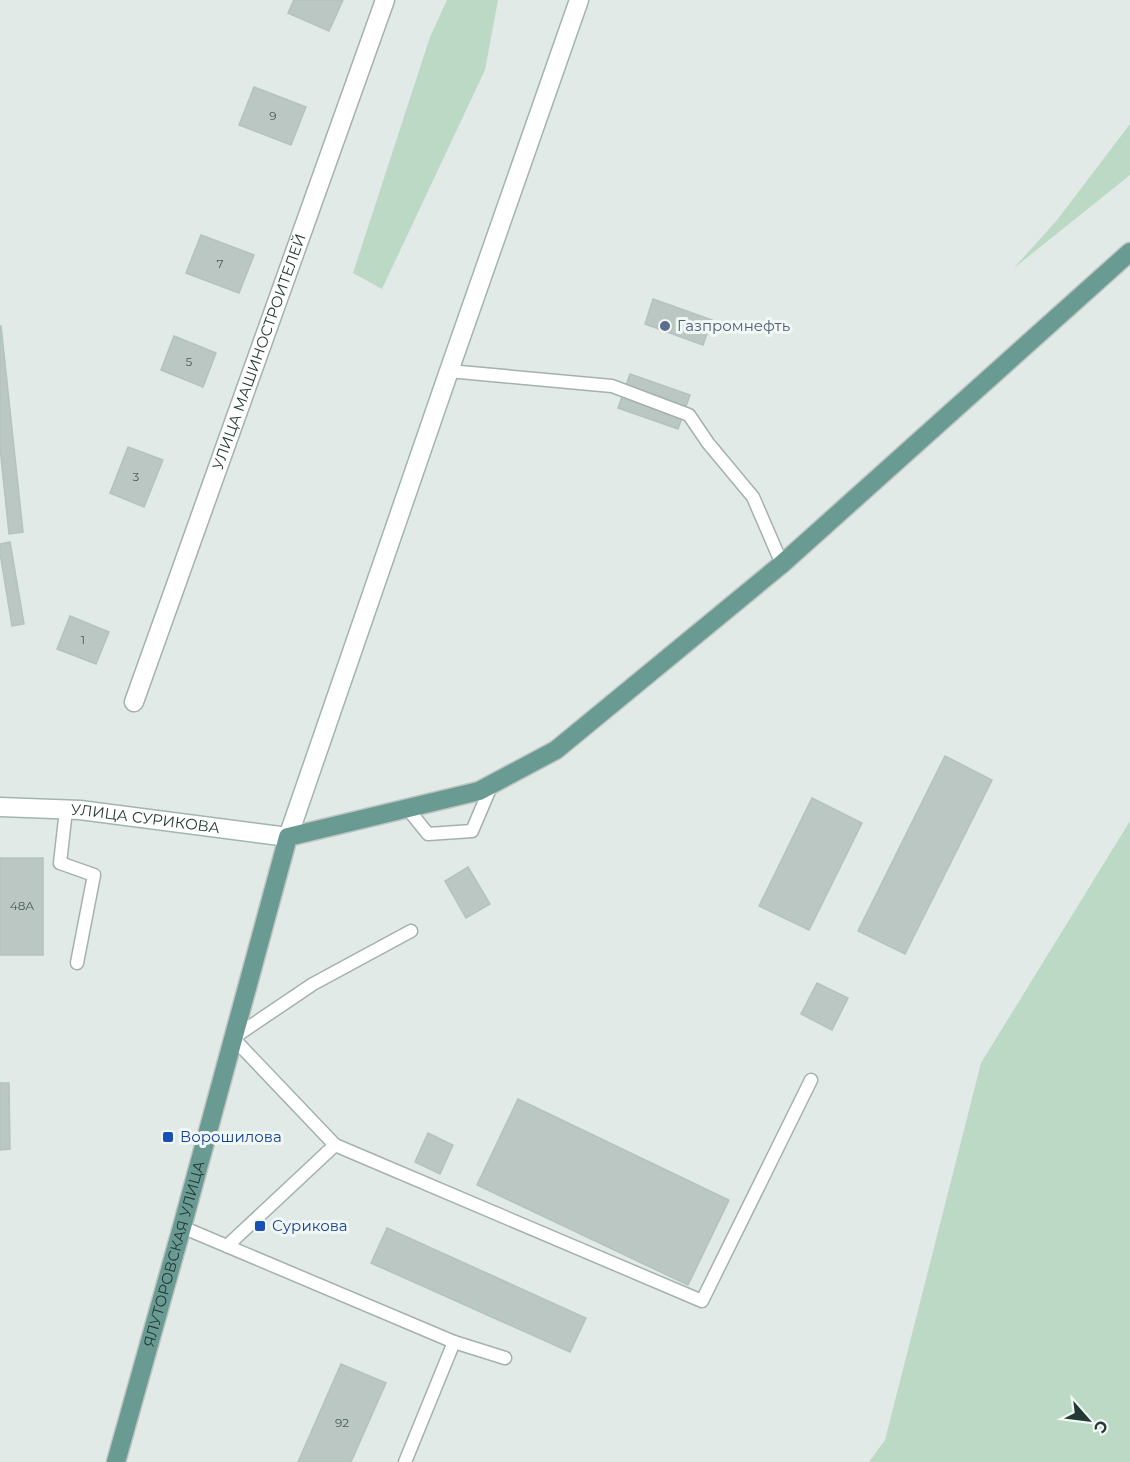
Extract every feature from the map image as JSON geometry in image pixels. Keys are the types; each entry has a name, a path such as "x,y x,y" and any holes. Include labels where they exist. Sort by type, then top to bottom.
{"main road":[{"path":"288,837 479,791 556,750 782,564 1130,252"},
{"name":"ЯЛУТОРОВСКАЯ УЛИЦА","path":"116,1462 288,837"}],"street":[{"name":"УЛИЦА МАШИНОСТРОИТЕЛЕЙ","path":"134,702 385,0"},
{"path":"288,837 579,0"},
{"name":"УЛИЦА СУРИКОВА","path":"0,807 80,810 288,837"}],"lane":[{"path":"449,371 612,386 689,415 708,443 753,497 782,564"},
{"path":"407,808 428,834 472,831 492,783"},
{"path":"66,810 60,863 94,875 77,963"},
{"path":"411,931 313,984 233,1038 335,1145 702,1301 811,1080"},
{"path":"227,1246 335,1145"},
{"path":"182,1227 454,1342 505,1358"},
{"path":"405,1462 454,1342"}],"green space":[{"path":"447,0 498,0 485,70 382,289 353,273 430,37"},
{"path":"1130,124 1130,175 1014,268 1057,220"},
{"path":"1130,821 1130,1462 869,1462 885,1440 981,1063"}],"building":[{"path":"294,0 343,0 329,31 288,13"},
{"path":"254,87 306,107 291,145 239,125"},
{"path":"201,235 254,255 239,293 186,273"},
{"path":"653,299 712,320 703,345 645,324"},
{"path":"0,326 23,532 9,534 0,447"},
{"path":"174,336 216,353 203,387 161,370"},
{"path":"630,374 690,395 678,429 618,408"},
{"path":"128,447 163,460 144,507 110,493"},
{"path":"10,542 24,624 12,626 0,553 0,544"},
{"path":"70,616 109,632 96,664 57,649"},
{"path":"945,756 992,780 905,954 858,931"},
{"path":"812,798 862,823 809,930 759,906"},
{"path":"0,858 43,858 43,955 0,955"},
{"path":"468,867 490,904 466,918 445,881"},
{"path":"817,983 848,998 832,1030 801,1014"},
{"path":"0,1083 9,1083 10,1149 0,1150"},
{"path":"518,1099 729,1200 688,1285 477,1185"},
{"path":"428,1133 453,1145 440,1174 415,1162"},
{"path":"387,1228 586,1318 570,1352 371,1263"},
{"path":"341,1364 386,1383 351,1462 298,1462"}],"place":[{"name":"Газпромнефть","path":"665,326"},
{"name":"Ворошилова","path":"168,1137"},
{"name":"Сурикова","path":"260,1226"}]}
